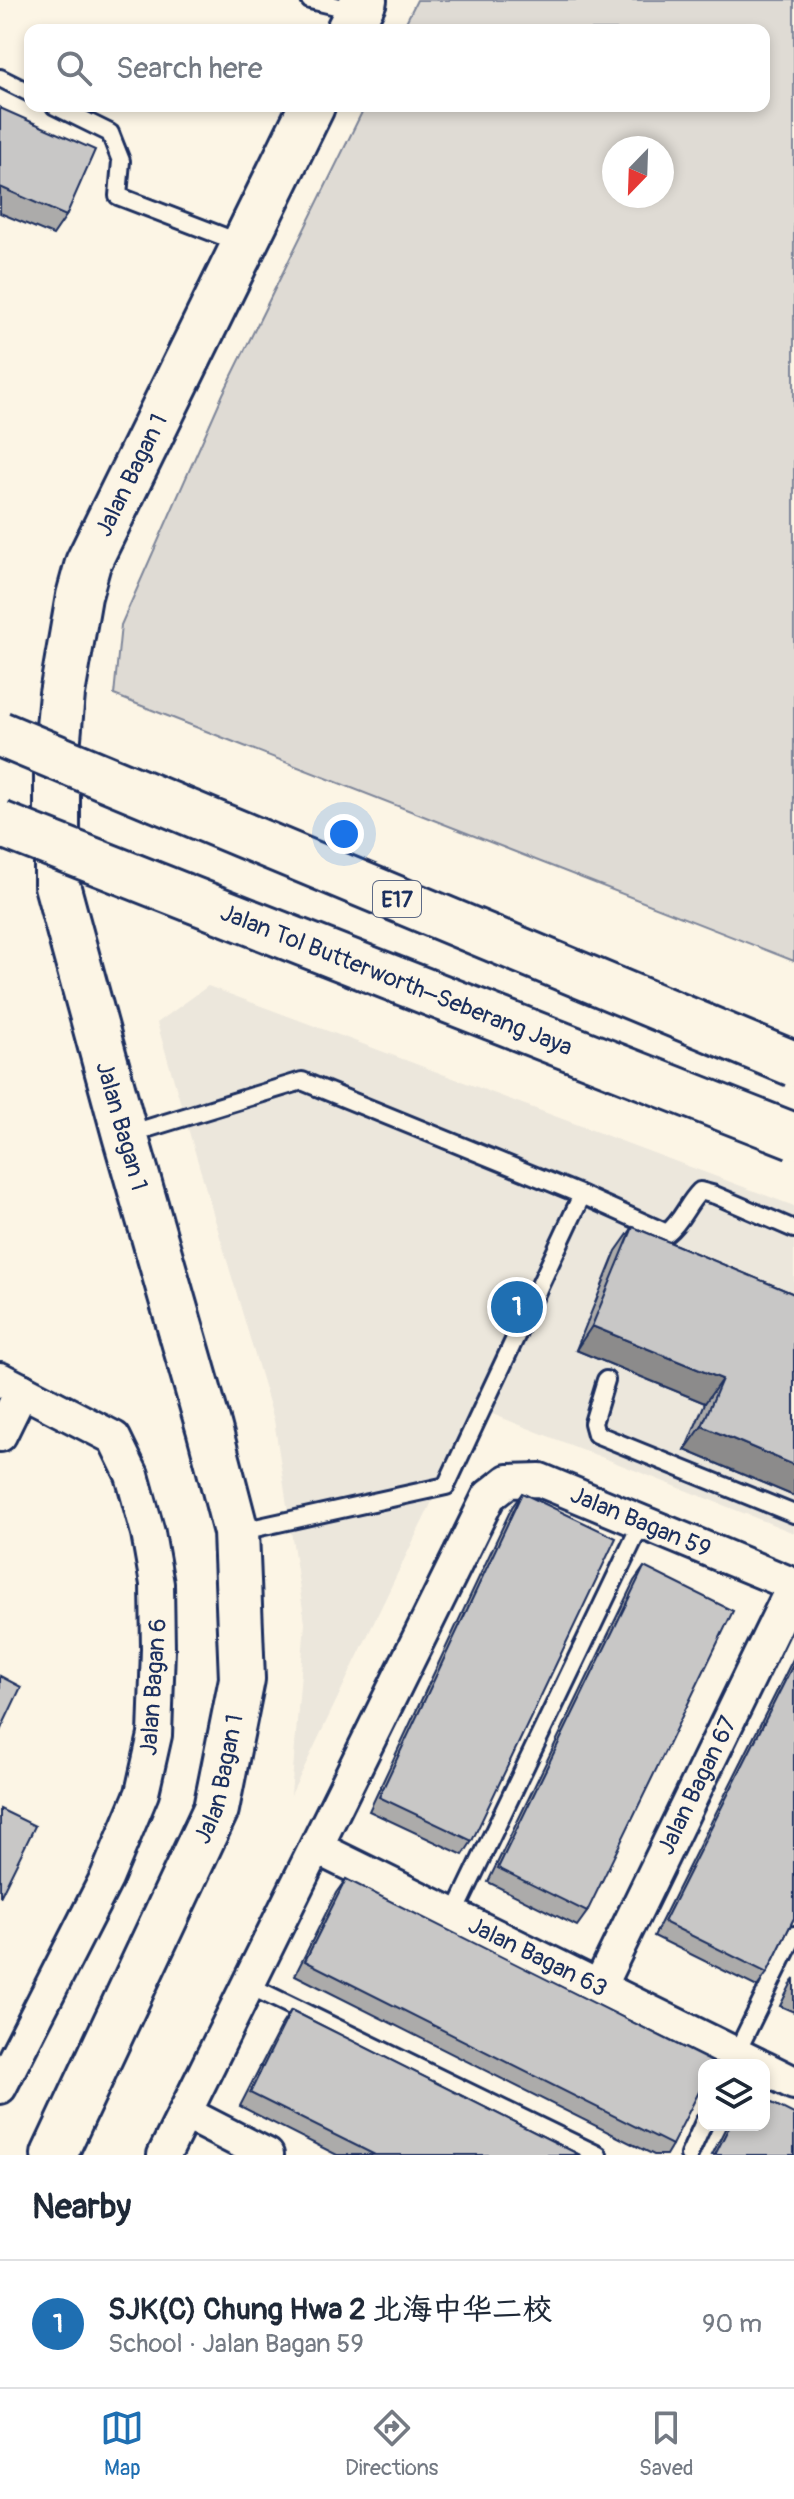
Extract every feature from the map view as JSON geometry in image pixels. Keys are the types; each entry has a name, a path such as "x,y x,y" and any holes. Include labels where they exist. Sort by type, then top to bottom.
{"main road":[{"name":"Jalan Bagan 1","path":"54,2155 216,1809 242,1679 236,1532 57,885 57,749 62,694 79,596 88,563 309,112"},
{"name":"E17","path":"0,734 794,1064"},
{"name":"Jalan Tol Butterworth–Seberang Jaya","path":"0,824 794,1136"}],"street":[{"path":"0,1435 11,1385"},
{"name":"Jalan Bagan 6","path":"0,2087 106,1879 142,1793 155,1735 158,1649 157,1584 148,1533 132,1475 114,1438 11,1385"},
{"name":"Jalan Bagan 59","path":"317,1848 489,1496 508,1481 540,1480 794,1585"},
{"name":"Jalan Bagan 67","path":"599,1987 794,1585"},
{"path":"164,2155 317,1848"},
{"name":"Jalan Bagan 63","path":"317,1848 739,2059"},
{"name":"Jalan Bagan 63","path":"770,2073 794,2083"},
{"path":"185,2113 267,2155"}],"lane":[{"path":"310,0 357,14"},
{"path":"0,78 24,90"},
{"path":"67,112 110,133 121,161 118,196 245,245"},
{"path":"125,1135 302,1081 582,1195 667,1233 681,1222 691,1200 700,1191 794,1229"},
{"path":"236,1532 446,1486 582,1195"},
{"path":"606,1380 593,1423 596,1434 794,1514"},
{"path":"454,1915 642,1522"},
{"path":"748,2059 794,1935"},
{"path":"248,1985 598,2155"},
{"path":"689,2155 700,2131"}],"shaded area":[{"path":"417,0 794,0 794,961 114,695 121,625 223,394 362,112 770,112 770,24 405,24"},
{"path":"208,986 794,1206 794,1533 477,1408 291,1795 305,1623 274,1420 157,1023"}],"building":[{"path":"0,108 95,150 66,216 0,187"},
{"path":"633,1227 794,1294 794,1465 702,1426 722,1379 592,1326"},
{"path":"522,1493 616,1538 472,1841 379,1797"},
{"path":"644,1567 733,1611 587,1912 498,1868"},
{"path":"794,1663 794,1918 767,1973 664,1922"},
{"path":"0,1676 21,1687 0,1731"},
{"path":"0,1809 35,1826 0,1897"},
{"path":"346,1879 706,2059 698,2059 698,2094 672,2145 305,1961"},
{"path":"291,2010 580,2155 375,2155 250,2093"},
{"path":"770,2102 794,2114 794,2155 715,2155 727,2131 770,2131"}],"place":[{"name":"SJK(C) Chung Hwa 2 北海中华二校","path":"517,1307"}]}
